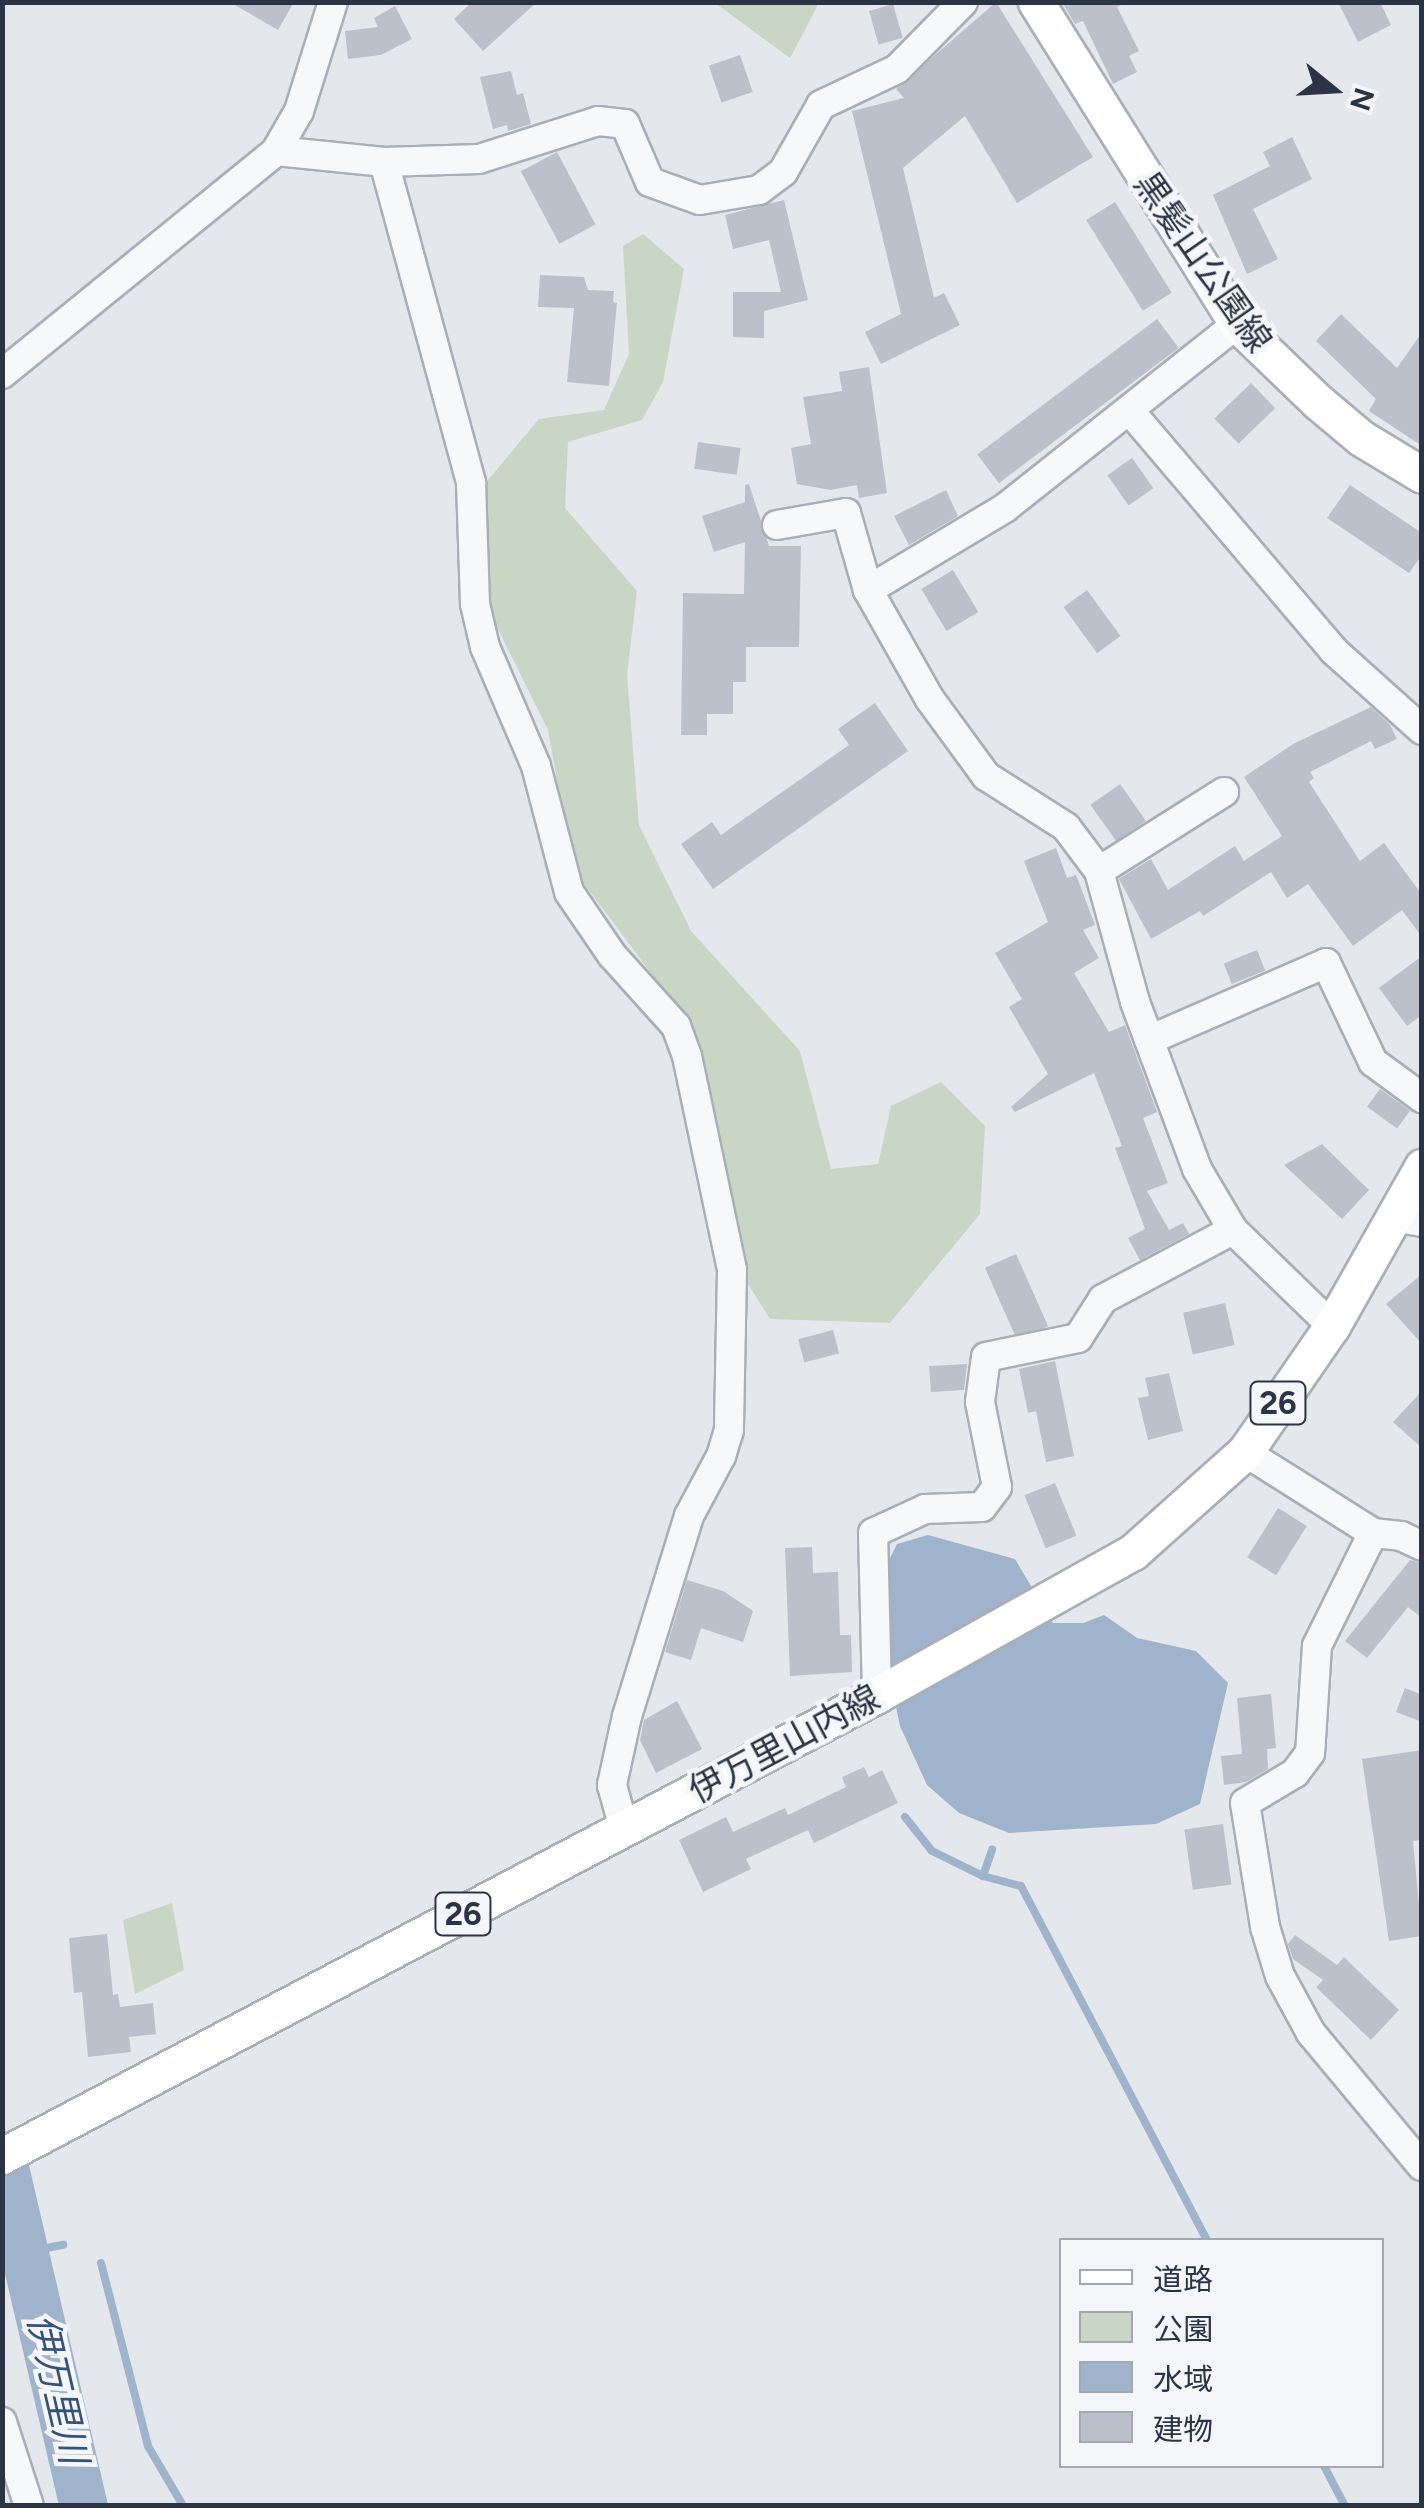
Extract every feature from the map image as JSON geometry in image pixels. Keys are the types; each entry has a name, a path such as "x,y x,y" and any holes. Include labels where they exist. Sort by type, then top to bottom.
{"main road":[{"name":"黒髪山公園線","path":"1036,2 1237,324 1275,366 1346,426 1422,475"},
{"name":"伊万里山内線","path":"2,2156 877,1695 1133,1552 1244,1452 1408,1220 1422,1166"}],"street":[{"path":"2,374 276,150 299,111 333,2"},
{"path":"276,150 384,162 479,158 598,121 624,124 650,182 700,200 759,190 783,172 822,105 897,69 963,2"},
{"path":"384,162 470,483 474,604 485,647 536,766 569,892 612,955 676,1026 687,1056 732,1270 729,1430 721,1456 689,1516 628,1716 612,1784 624,1829"},
{"path":"868,590 1005,508 1237,324"},
{"path":"1128,410 1334,651 1422,730"},
{"path":"777,525 846,513 868,590 929,698 986,776 1066,827 1100,871 1149,1040 1197,1169 1233,1230 1332,1326"},
{"path":"1100,871 1224,792"},
{"path":"1149,1040 1326,962 1373,1062 1422,1098"},
{"path":"877,1695 874,1533 925,1509 982,1507 997,1488 980,1402 986,1357 1078,1338 1104,1298 1233,1230"},
{"path":"1244,1452 1374,1533 1400,1536 1422,1546"},
{"path":"1374,1533 1317,1646 1310,1753 1295,1773 1245,1803 1265,1927 1280,1976 1312,2033 1422,2166"},
{"path":"2,2422 29,2506"}],"green space":[{"path":"819,2 790,58 715,3"},
{"path":"643,234 684,269 663,382 642,420 568,442 565,508 637,591 627,675 639,825 691,931 800,1051 831,1169 878,1164 891,1106 941,1082 985,1126 980,1214 890,1323 770,1319 743,1276 687,1021 573,869 548,730 492,617 483,486 539,419 604,410 629,354 623,246"},
{"path":"172,1903 184,1970 135,1994 123,1920"}],"water":[{"path":"928,1535 1015,1559 1053,1623 1083,1623 1104,1615 1137,1638 1196,1651 1228,1683 1200,1804 1156,1824 1009,1833 959,1813 927,1785 900,1726 886,1659 886,1566 897,1544"}],"building":[{"path":"230,2 294,2 278,30"},
{"path":"472,2 537,2 483,51 454,19"},
{"path":"996,2 1093,157 1017,203 965,116 903,168 934,298 944,293 960,325 881,364 865,332 901,314 852,111 904,98 896,89"},
{"path":"1062,2 1127,2 1117,7 1139,51 1129,56 1137,72 1113,84 1083,21 1075,24"},
{"path":"1338,2 1380,2 1391,25 1358,42"},
{"path":"893,4 903,38 879,45 869,11"},
{"path":"395,6 412,39 381,55 348,59 345,31 378,27 374,18"},
{"path":"740,55 753,92 721,103 709,66"},
{"path":"511,71 517,95 523,93 531,124 508,131 507,125 493,129 480,77"},
{"path":"1292,137 1312,179 1253,209 1278,259 1247,274 1213,195 1270,166 1263,152"},
{"path":"557,152 595,224 559,244 521,171"},
{"path":"784,200 808,300 764,311 764,338 733,337 733,292 781,292 769,240 733,249 725,215"},
{"path":"1115,202 1172,293 1143,311 1086,220"},
{"path":"540,275 584,277 588,290 614,291 613,302 617,303 609,386 567,382 574,308 538,307"},
{"path":"1341,314 1397,368 1422,332 1422,446 1369,411 1376,399 1316,341"},
{"path":"1157,319 1179,348 999,483 977,454"},
{"path":"869,367 887,493 859,498 857,485 830,490 797,484 791,448 811,444 803,397 842,391 839,372"},
{"path":"1251,383 1275,408 1239,444 1214,418"},
{"path":"698,442 741,448 737,475 694,469"},
{"path":"1132,458 1153,488 1129,506 1107,475"},
{"path":"749,484 769,546 801,546 799,647 746,647 746,682 733,682 733,714 707,714 707,735 681,735 683,593 744,594 745,542 714,552 702,516 745,502 745,485"},
{"path":"1350,485 1422,533 1422,555 1409,573 1327,518"},
{"path":"946,490 958,516 909,545 894,516"},
{"path":"953,570 978,612 947,631 921,589"},
{"path":"1087,590 1121,636 1097,653 1064,607"},
{"path":"875,703 908,751 713,889 681,844 712,822 721,835 849,745 838,729"},
{"path":"1371,707 1390,725 1397,739 1375,749 1371,741 1310,772 1314,778 1309,782 1360,861 1384,843 1422,895 1422,937 1402,910 1353,946 1308,884 1287,898 1271,872 1203,916 1200,911 1151,939 1119,879 1151,859 1168,890 1235,846 1244,861 1282,836 1244,777 1293,744"},
{"path":"1120,784 1146,821 1116,842 1091,805"},
{"path":"1056,848 1067,878 1076,875 1095,925 1083,930 1099,958 1074,973 1109,1032 1125,1025 1157,1112 1143,1118 1168,1183 1147,1191 1169,1230 1183,1223 1189,1234 1140,1260 1128,1238 1145,1229 1115,1148 1122,1146 1094,1073 1015,1112 1011,1107 1048,1074 1009,1007 1022,999 995,953 1048,922 1024,861"},
{"path":"1257,950 1265,970 1232,984 1224,963"},
{"path":"1422,956 1422,1015 1407,1026 1379,988"},
{"path":"1380,1089 1410,1111 1397,1129 1367,1107"},
{"path":"1322,1144 1369,1190 1342,1219 1284,1165"},
{"path":"1016,1254 1048,1326 1017,1340 985,1268"},
{"path":"1422,1274 1422,1344 1386,1304"},
{"path":"1225,1303 1235,1345 1193,1355 1183,1313"},
{"path":"833,1330 839,1353 804,1362 798,1339"},
{"path":"1055,1361 1074,1456 1046,1462 1036,1411 1028,1413 1019,1369"},
{"path":"967,1364 964,1390 931,1392 929,1366"},
{"path":"1169,1373 1183,1431 1148,1440 1138,1398 1149,1396 1145,1378"},
{"path":"1422,1391 1422,1448 1393,1422"},
{"path":"1055,1483 1076,1536 1046,1548 1024,1495"},
{"path":"1278,1508 1307,1526 1276,1575 1247,1557"},
{"path":"812,1547 813,1573 838,1572 840,1635 851,1635 852,1672 790,1676 785,1548"},
{"path":"1410,1560 1422,1563 1422,1618 1408,1607 1367,1658 1345,1641"},
{"path":"687,1580 723,1591 753,1611 743,1642 701,1628 691,1660 665,1652"},
{"path":"1405,1688 1422,1695 1422,1722 1396,1712"},
{"path":"1271,1694 1276,1748 1267,1749 1268,1769 1246,1782 1224,1785 1221,1756 1242,1754 1237,1698"},
{"path":"677,1701 702,1749 656,1773 640,1740 644,1720"},
{"path":"1422,1750 1422,1840 1413,1841 1422,1936 1389,1941 1362,1759"},
{"path":"864,1767 869,1777 882,1770 898,1803 814,1843 808,1830 746,1859 751,1869 703,1892 679,1840 726,1817 733,1832 785,1808 788,1815 846,1787 842,1777"},
{"path":"1223,1824 1231,1884 1193,1890 1184,1829"},
{"path":"107,1934 113,1995 118,1994 120,2007 153,2003 156,2034 129,2037 131,2052 88,2057 82,1992 74,1993 69,1938"},
{"path":"1295,1935 1337,1965 1344,1957 1399,2010 1371,2040 1316,1987 1323,1980 1293,1959 1288,1944"}],"waterway":[{"path":"905,1817 932,1851 983,1876 1021,1886 1206,2238"},
{"path":"983,1876 992,1850"},
{"name":"伊万里川","path":"2,2155 84,2506"},
{"path":"26,2252 63,2245"},
{"path":"101,2263 148,2446 183,2506"},
{"path":"1325,2468 1345,2506"}]}
